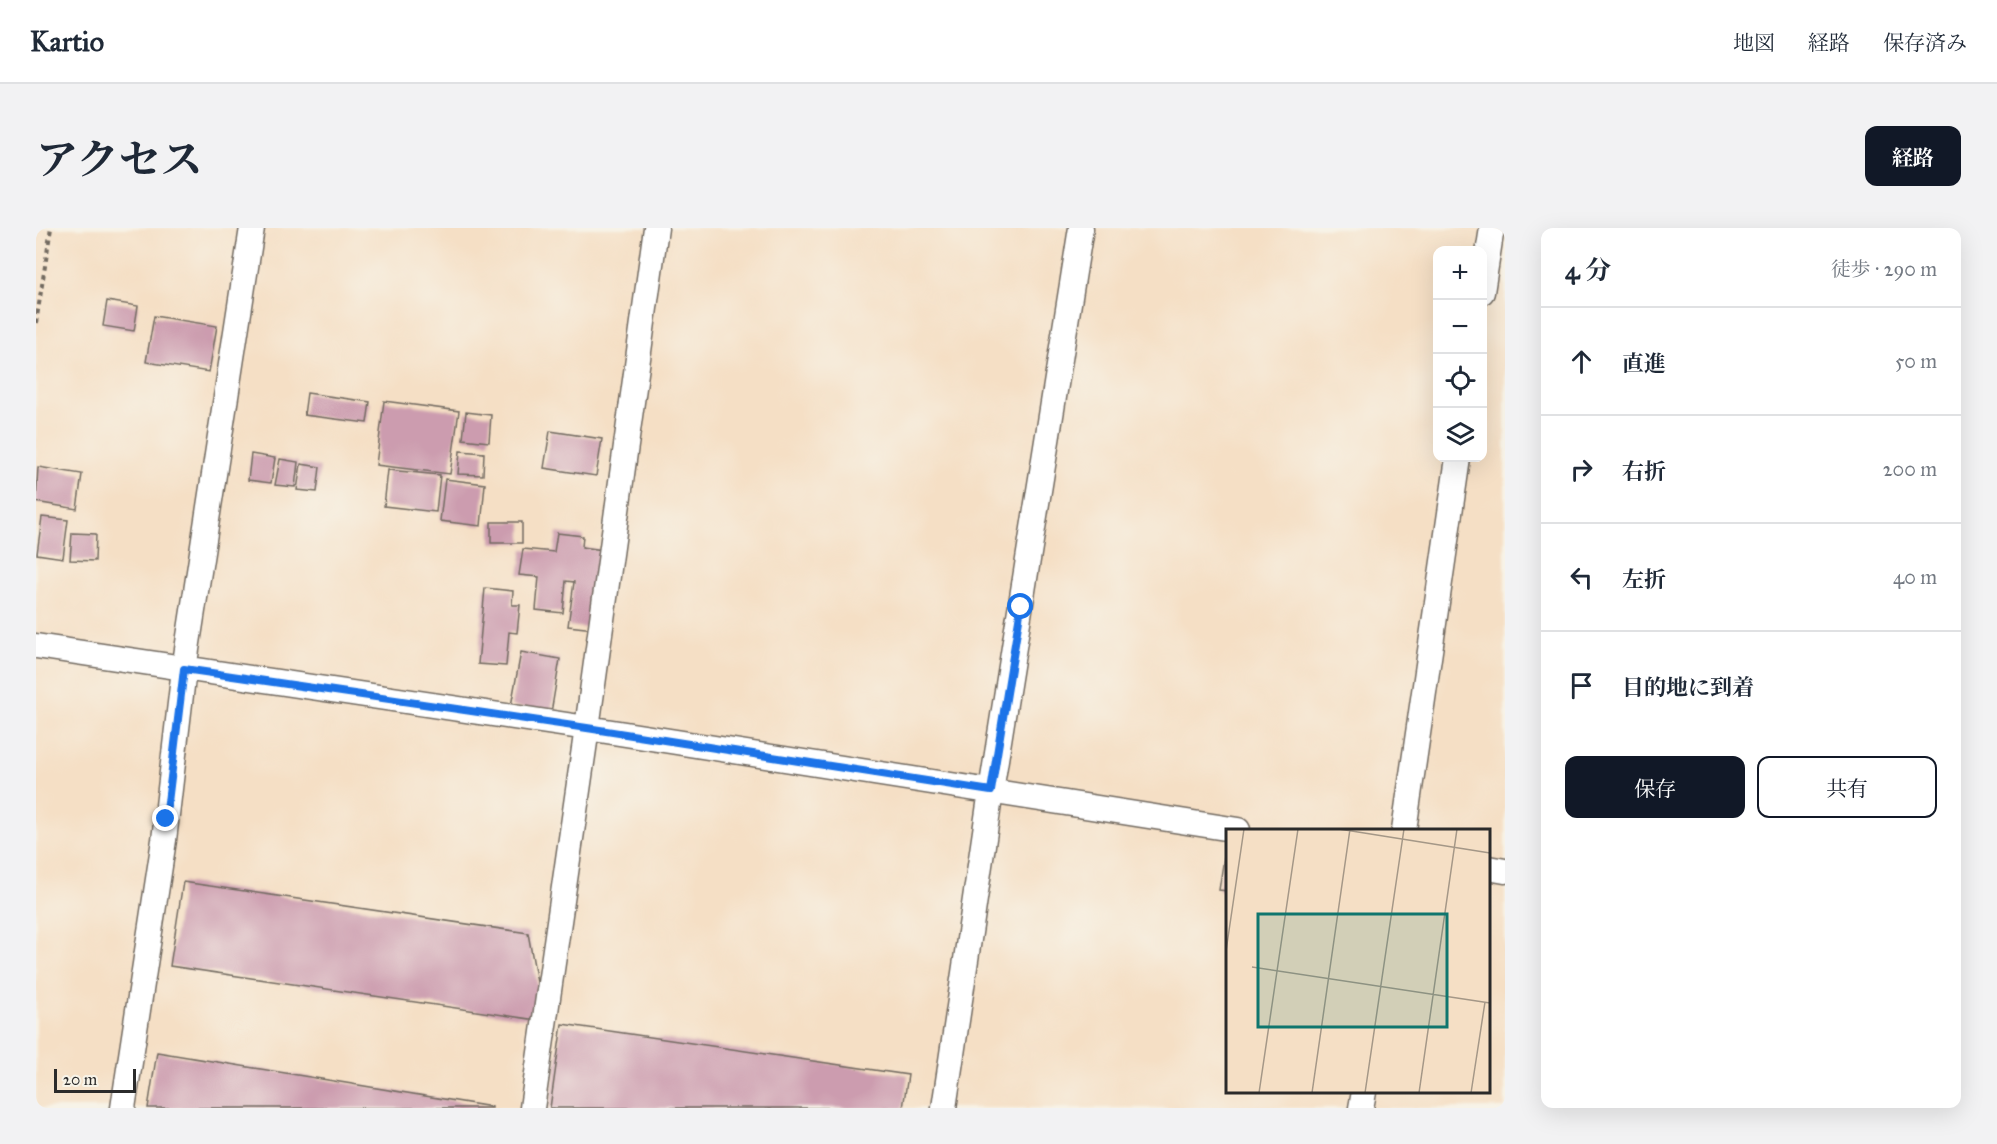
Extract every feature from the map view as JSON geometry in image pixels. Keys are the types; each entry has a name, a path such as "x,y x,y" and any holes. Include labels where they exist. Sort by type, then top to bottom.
{"street":[{"path":"123,1108 164,840 184,669 252,228"},
{"path":"532,1108 656,228"},
{"path":"944,1108 991,791 1081,228"},
{"path":"1487,260 1492,228"},
{"path":"1404,829 1457,462"},
{"path":"36,646 587,728 1226,829"},
{"path":"1490,868 1505,871"},
{"path":"1361,1108 1364,1093"}],"path":[{"path":"36,323 51,228"}],"building":[{"path":"107,301 138,306 134,331 103,326"},
{"path":"154,316 217,326 209,372 146,362"},
{"path":"307,393 370,402 367,423 304,415"},
{"path":"384,401 459,411 450,474 376,465"},
{"path":"466,412 491,415 489,442 463,439"},
{"path":"550,431 602,439 596,476 544,468"},
{"path":"460,451 484,453 483,475 458,474"},
{"path":"251,454 275,458 271,483 248,480"},
{"path":"280,459 298,462 295,487 275,485"},
{"path":"301,464 320,467 317,492 297,490"},
{"path":"38,467 82,474 77,509 36,502"},
{"path":"388,470 440,475 436,512 384,506"},
{"path":"445,479 485,484 481,526 440,521"},
{"path":"42,517 68,520 63,558 37,554"},
{"path":"491,522 522,522 522,543 491,543"},
{"path":"72,533 96,534 95,561 70,560"},
{"path":"557,533 583,536 582,547 603,550 594,629 568,626 574,582 566,581 563,613 536,610 539,577 519,575 523,549 554,552"},
{"path":"485,588 513,591 512,605 520,605 517,633 509,632 506,666 478,664"},
{"path":"521,652 560,659 551,713 511,706"},
{"path":"1224,858 1226,858 1226,891 1219,890"},
{"path":"183,882 528,933 544,1021 170,966"},
{"path":"562,1024 908,1075 903,1108 550,1108"},
{"path":"157,1052 492,1107 492,1108 148,1108"}],"route":[{"path":"166,819 184,669 587,728 991,791 1021,607"}]}
